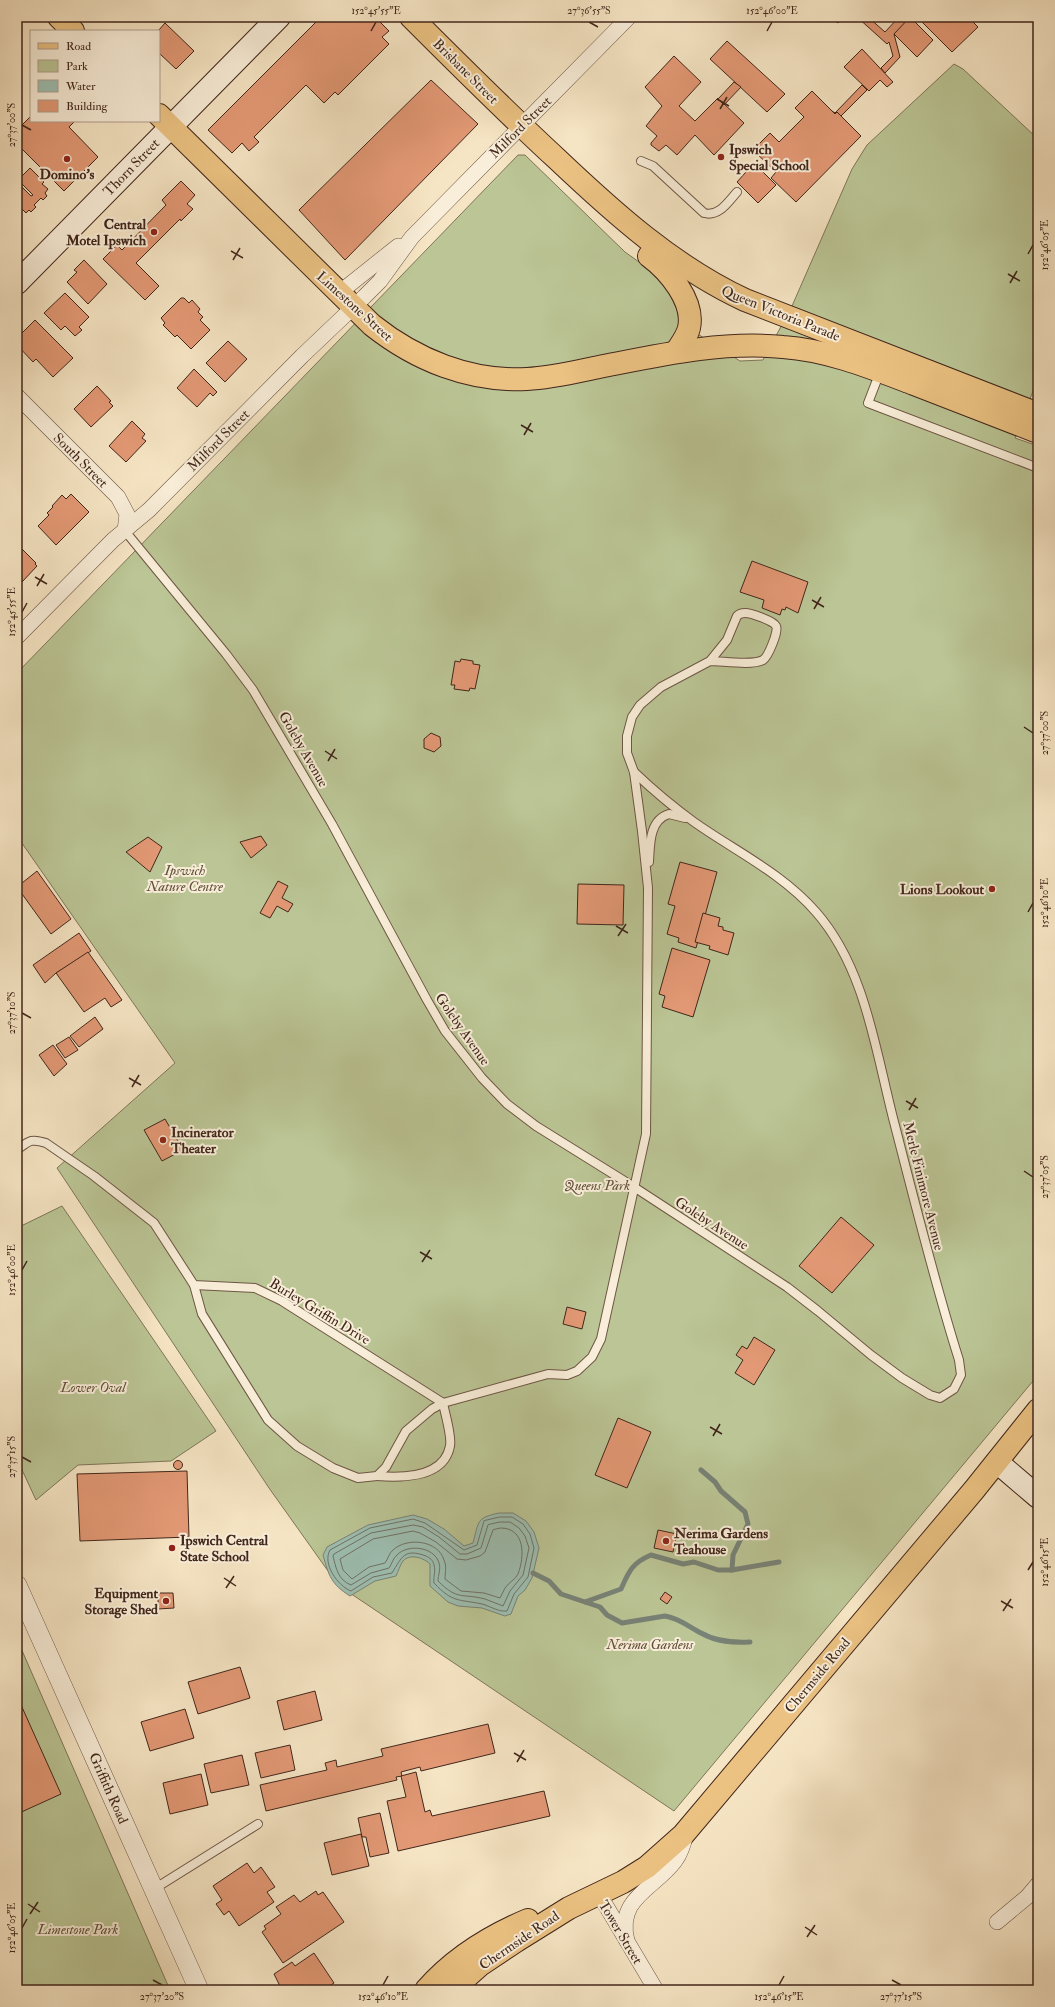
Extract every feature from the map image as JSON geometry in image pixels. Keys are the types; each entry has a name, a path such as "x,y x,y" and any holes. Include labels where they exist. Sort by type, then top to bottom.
{"main road":[{"path":"59,17 72,30"},
{"name":"Thorn Street","path":"17,283 165,121 279,17"},
{"name":"Brisbane Street","path":"411,17 521,126"},
{"name":"Limestone Street","path":"165,121 372,325 401,347 439,364 480,376 504,379 548,377 676,352"},
{"name":"Queen Victoria Parade","path":"521,126 603,202 667,254 720,288 745,300 1038,414"},
{"path":"603,202 624,233 666,269 675,280 689,314 690,326 684,340 676,352"},
{"name":"Queen Victoria Parade","path":"676,352 736,345 782,346 805,349 855,362 1038,432"},
{"name":"Chermside Road","path":"452,1990 493,1955 569,1908 623,1882 647,1867 669,1849 687,1830 997,1462 1038,1410"},
{"path":"997,1462 1038,1497"},
{"name":"Chermside Road","path":"426,1990 462,1957 496,1934 549,1912 569,1908"}],"street":[{"name":"Milford Street","path":"17,637 113,540 149,510 302,356 346,300 412,236 629,17"},
{"name":"Milford Street","path":"346,300 380,280 412,236"},
{"name":"South Street","path":"17,396 118,497 127,514 125,531"},
{"name":"Griffith Road","path":"17,1585 199,1990"},
{"path":"627,1941 625,1926 629,1907 636,1897 675,1861 683,1845 687,1830"},
{"path":"997,1922 1027,1897 1038,1884"},
{"name":"Tower Street","path":"599,1894 656,1990"}],"lane":[{"path":"641,161 653,166 704,213 714,214 719,212 737,192"},
{"path":"880,372 868,403 1038,468"},
{"name":"Goleby Avenue","path":"125,531 239,670 264,706 332,824 427,1000 462,1055 507,1104 536,1126 634,1187 787,1287 818,1310 871,1355 919,1389 940,1398 954,1389"},
{"path":"634,772 628,753 627,736 634,713 661,687 710,661 727,640 736,616 741,613 746,613 773,622 776,626 777,631 767,655 763,660 753,662 710,661"},
{"name":"Merle Finimore Avenue","path":"634,772 648,888"},
{"name":"Merle Finimore Avenue","path":"634,772 693,821 780,879 798,893 831,931 854,975 864,1003 941,1302 959,1360 961,1375 954,1389"},
{"name":"Merle Finimore Avenue","path":"376,1476 386,1467 406,1431 421,1417 443,1403 548,1374 567,1375 577,1371 592,1357 602,1339 646,1134 648,888 652,833 658,821 669,814 693,821"},
{"path":"17,1150 32,1140 38,1140 46,1143 94,1176 154,1223 194,1285 202,1314 268,1420 298,1446 333,1468 358,1478 376,1476 398,1478 416,1476 435,1467 445,1458 450,1445 443,1403"},
{"name":"Burley Griffin Drive","path":"194,1285 255,1288 282,1301 443,1403"},
{"path":"154,1889 258,1824"}],"green space":[{"name":"Queens Park","path":"954,64 963,69 1038,139 1038,378 1015,438 1038,446 1038,1375 674,1811 338,1585 269,1488 57,1168 175,1063 17,836 17,673 518,155 525,155 625,252 663,279 678,312 679,322 740,361 763,360 792,306 852,169 867,145"},
{"name":"Lower Oval","path":"62,1206 216,1431 171,1461 78,1465 36,1500 17,1459 17,1228"},
{"name":"Limestone Park","path":"17,1639 170,1990 17,1990"}],"water":[{"path":"499,1513 513,1513 526,1521 534,1532 539,1548 532,1578 525,1590 518,1596 511,1614 505,1616 482,1608 458,1606 448,1602 430,1586 430,1564 417,1557 409,1557 403,1561 396,1576 375,1581 350,1596 344,1592 332,1579 323,1555 327,1547 368,1525 413,1515 427,1519 444,1529 464,1546 473,1543 478,1525 482,1519"}],"building":[{"path":"321,17 375,17 389,31 382,37 389,44 338,95 335,92 324,103 306,85 254,137 259,142 249,151 242,143 232,153 208,130"},
{"path":"831,17 843,17 838,23"},
{"path":"857,17 868,17 885,32 899,17 911,17 894,34 900,57 885,73 881,68 893,56 889,42 887,44"},
{"path":"910,17 933,40 917,57 894,34"},
{"path":"917,17 968,17 978,27 952,52"},
{"path":"165,23 194,51 176,69 160,54 159,30"},
{"path":"727,41 785,94 767,112 710,59"},
{"path":"862,49 893,82 887,87 880,80 869,91 844,67"},
{"path":"674,56 701,82 679,106 695,121 718,98 744,123 714,155 695,135 677,155 666,145 659,151 651,145 657,136 646,126 662,106 645,87"},
{"path":"431,80 478,124 345,260 299,210"},
{"path":"734,82 741,87 724,105 718,99"},
{"path":"862,85 867,90 841,116 837,112 835,114 832,111 835,113"},
{"path":"812,91 835,114 837,112 861,136 796,202 771,178 776,172 753,150 770,133 779,142 804,117 795,108"},
{"path":"30,117 30,122 74,122 69,127 98,157 64,191 17,144 17,130"},
{"path":"754,163 776,185 758,203 737,182"},
{"path":"30,168 44,182 42,184 48,189 45,193 47,196 43,200 41,198 34,205 36,207 31,212 29,210 26,213 21,208 19,210 17,208 17,182 31,196 33,195 18,180"},
{"name":"Central Motel Ipswich","path":"181,181 195,195 187,204 193,209 181,221 180,219 136,263 159,286 145,300 103,259 117,245 122,250 166,205 162,200"},
{"path":"84,260 107,284 88,304 67,282 77,272 74,270"},
{"path":"65,293 89,317 79,327 82,330 75,336 65,326 61,330 44,313"},
{"path":"181,298 184,298 189,303 192,300 200,309 198,312 203,317 200,320 210,330 191,349 177,335 175,337 163,325 165,323 161,318"},
{"path":"35,320 73,358 53,377 36,359 33,362 17,345 17,338"},
{"path":"228,341 247,359 225,382 206,363"},
{"path":"194,369 217,392 213,396 210,393 197,407 177,388"},
{"path":"97,386 111,401 109,402 113,406 91,427 74,409"},
{"path":"132,421 145,434 142,438 146,441 126,462 109,446"},
{"path":"71,494 89,512 56,545 38,526 49,515 47,513 62,495 66,499"},
{"path":"18,545 36,563 35,564 37,566 22,582 18,578 17,579"},
{"path":"752,561 808,582 798,613 786,607 785,610 782,609 780,615 762,608 764,600 740,592"},
{"path":"461,659 473,661 473,664 480,665 475,689 470,688 469,691 454,689 455,685 451,685 455,661 460,662"},
{"path":"431,733 440,737 441,746 434,752 424,748 424,739"},
{"path":"261,836 267,845 251,858 240,842"},
{"path":"148,837 162,847 150,872 126,852"},
{"path":"680,862 717,872 696,948 678,942 679,938 667,934 675,906 668,904"},
{"path":"37,871 71,919 51,934 17,887"},
{"path":"278,881 288,886 282,898 293,904 288,912 277,906 270,918 260,913"},
{"path":"578,884 624,885 623,925 577,924"},
{"path":"703,913 720,918 718,926 723,927 723,930 734,933 728,955 709,949 710,946 695,942"},
{"path":"79,933 91,951 56,973 45,983 33,965"},
{"path":"672,948 710,960 693,1017 662,1007 665,996 659,994"},
{"path":"88,952 122,1000 111,1007 105,998 84,1012 56,973"},
{"path":"95,1017 103,1029 79,1047 70,1036"},
{"path":"69,1037 78,1050 65,1058 56,1045"},
{"path":"53,1045 67,1064 54,1076 39,1055"},
{"name":"Incinerator Theater","path":"165,1119 183,1150 162,1161 144,1130"},
{"path":"841,1217 874,1245 832,1293 799,1266"},
{"path":"567,1307 586,1312 582,1329 563,1324"},
{"path":"754,1337 775,1350 754,1385 735,1373 743,1360 736,1355 742,1346 747,1349"},
{"path":"618,1418 651,1432 627,1488 595,1475"},
{"path":"176,1461 180,1461 182,1465 180,1469 176,1469 174,1467 174,1463"},
{"path":"187,1471 189,1537 80,1541 77,1474"},
{"name":"Nerima Gardens Teahouse","path":"658,1530 677,1534 673,1552 654,1548"},
{"path":"665,1592 672,1597 667,1604 660,1599"},
{"name":"Equipment Storage Shed","path":"158,1593 173,1593 174,1608 158,1609"},
{"path":"240,1667 250,1698 198,1714 188,1682"},
{"path":"315,1691 322,1720 284,1730 277,1701"},
{"path":"17,1696 61,1794 17,1814"},
{"path":"185,1709 194,1738 150,1751 141,1722"},
{"path":"488,1724 495,1753 421,1771 420,1767 401,1772 402,1776 396,1777 397,1780 266,1811 260,1785 327,1770 325,1763 336,1760 337,1767 383,1756 381,1749"},
{"path":"290,1745 295,1770 261,1778 255,1753"},
{"path":"242,1755 249,1785 211,1793 204,1764"},
{"path":"416,1772 425,1812 430,1810 432,1816 544,1791 550,1816 398,1851 387,1801 406,1797 401,1776"},
{"path":"201,1774 208,1805 170,1814 163,1783"},
{"path":"380,1813 389,1853 370,1857 366,1837 362,1837 358,1818"},
{"path":"361,1834 369,1866 332,1875 324,1843"},
{"path":"247,1863 254,1873 261,1867 275,1887 267,1892 274,1902 239,1926 229,1911 224,1915 216,1904 222,1900 213,1886"},
{"path":"316,1891 318,1895 323,1892 344,1922 283,1963 262,1932 266,1929 264,1926 281,1914 276,1907 294,1895 300,1902"},
{"path":"314,1953 334,1983 323,1990 282,1990 274,1974 292,1962 295,1966"}],"waterway":[{"path":"701,1470 715,1482 721,1491 745,1512 748,1524 733,1555 732,1570"},
{"path":"585,1602 621,1589 632,1568 639,1561 651,1555 683,1564 694,1562 718,1570 732,1570 779,1562"},
{"path":"533,1573 549,1581 561,1594 600,1607 607,1615 622,1623 665,1616 679,1621 707,1636 719,1640 731,1642 750,1642"}],"place":[{"name":"Ipswich Special School","path":"721,157"},
{"name":"Domino's","path":"67,159"},
{"name":"Central Motel Ipswich","path":"154,232"},
{"name":"Lions Lookout","path":"992,889"},
{"name":"Incinerator Theater","path":"163,1140"},
{"name":"Nerima Gardens Teahouse","path":"666,1541"},
{"name":"Ipswich Central State School","path":"172,1548"},
{"name":"Equipment Storage Shed","path":"166,1601"}],"park label":[{"name":"Ipswich Nature Centre","path":"185,878"},
{"name":"Nerima Gardens","path":"650,1644"}]}
